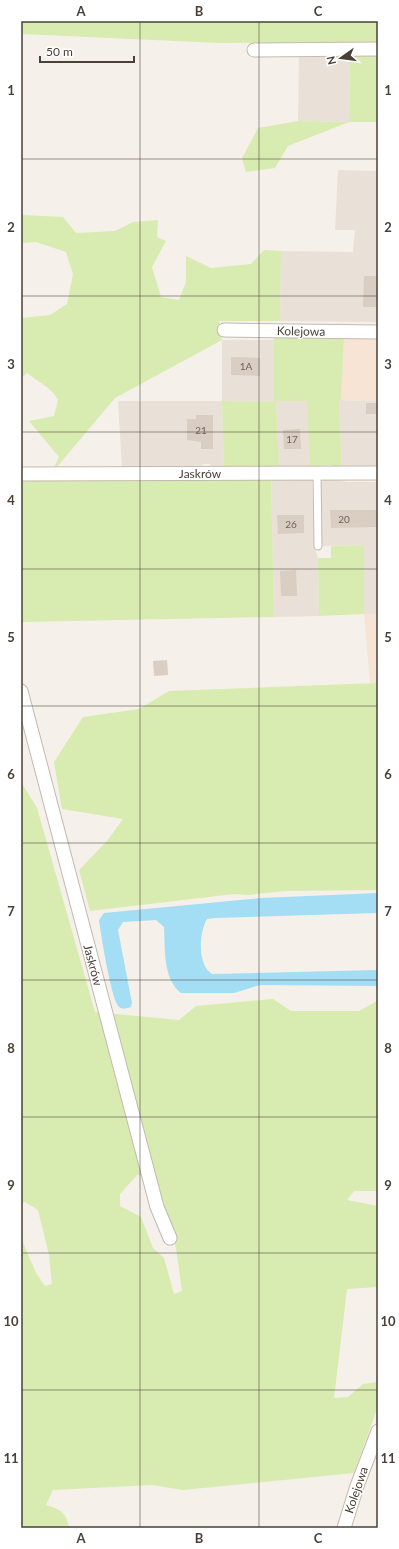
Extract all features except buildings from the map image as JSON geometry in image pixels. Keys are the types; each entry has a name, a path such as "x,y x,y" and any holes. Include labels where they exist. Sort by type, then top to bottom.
{"street":[{"path":"254,50 378,49"},
{"name":"Kolejowa","path":"224,330 378,332"},
{"name":"Jaskrów","path":"21,474 378,473"},
{"name":"Jaskrów","path":"21,691 157,1207 170,1238"},
{"name":"Kolejowa","path":"344,1528 357,1486 378,1431"}],"lane":[{"path":"317,472 318,546"}],"shaded area":[{"path":"299,53 350,53 349,122 298,121"},
{"path":"338,170 378,171 378,322 280,321 281,251 353,252 355,230 335,230"},
{"path":"344,337 378,337 378,401 341,400"},
{"path":"222,340 274,340 274,402 222,402 224,468 213,468 210,464 203,464 201,468 122,468 118,401 222,401"},
{"path":"339,400 378,401 378,468 342,469"},
{"path":"276,401 308,401 310,469 279,469"},
{"path":"271,475 312,476 314,546 318,558 319,616 274,617"},
{"path":"324,477 347,482 378,482 378,614 364,614 363,545 322,546 320,480"},
{"path":"364,614 378,614 378,683 370,683"}],"green space":[{"path":"21,21 378,21 378,42 220,43 21,34"},
{"path":"350,53 378,53 378,122 349,122"},
{"path":"298,121 349,122 288,146 275,168 246,172 242,158 258,128"},
{"path":"21,215 63,217 76,233 115,231 133,222 158,220 157,237 166,241 152,267 161,297 179,300 186,282 186,256 211,268 251,264 264,250 281,251 280,321 219,321 222,340 115,398 51,474 59,457 29,421 54,416 58,400 48,388 27,373 21,378 21,318 50,315 67,304 73,274 66,252 36,242 21,243"},
{"path":"274,335 344,337 341,400 339,400 342,469 334,469 331,465 321,465 317,469 310,469 307,401 276,401 279,466 224,468 222,401 274,402"},
{"path":"21,475 271,475 274,617 21,622"},
{"path":"364,545 364,614 319,616 318,558 331,558 331,546"},
{"path":"378,683 378,890 285,891 248,895 234,894 90,911 79,870 107,841 123,819 62,809 54,762 83,717 139,709 169,691"},
{"path":"21,782 37,808 95,1012 179,1020 196,1006 273,999 291,1011 359,1011 375,1002 378,1002 378,1191 354,1191 347,1200 378,1206 378,1287 347,1289 334,1398 348,1397 363,1384 378,1382 378,1406 354,1473 183,1490 152,1485 53,1490 46,1505 59,1510 65,1515 69,1528 21,1528 21,1238 36,1273 45,1286 52,1284 49,1255 38,1210 25,1202 21,1203","holes":["137,1175 151,1178 176,1248 182,1291 174,1294 164,1258 153,1248 141,1217 120,1206 120,1194"]}],"water":[{"path":"378,893 378,913 207,919 202,932 201,948 204,963 207,970 212,974 378,970 378,986 260,985 234,993 181,993 175,987 168,972 165,954 164,927 156,920 123,922 118,930 132,1003 131,1007 124,1009 120,1008 116,1002 107,966 99,920 104,913 261,898"}]}
